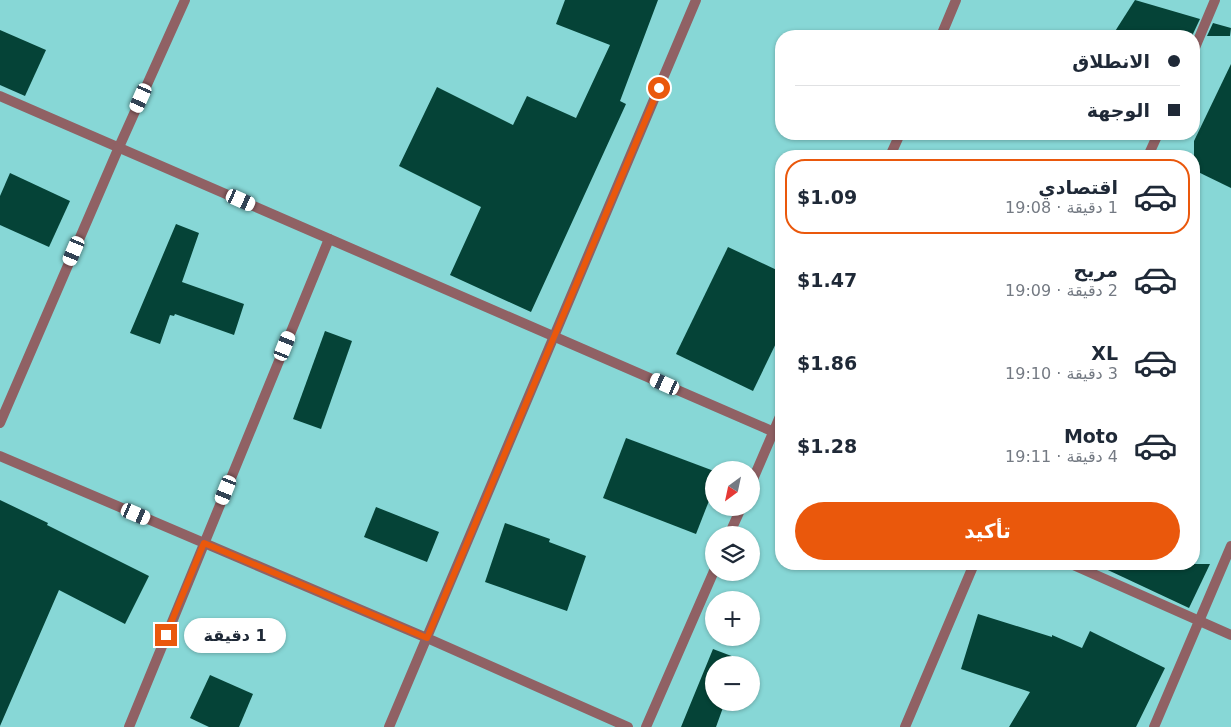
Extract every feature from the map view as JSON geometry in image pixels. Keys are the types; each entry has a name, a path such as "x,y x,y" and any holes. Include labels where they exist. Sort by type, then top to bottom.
{"street":[{"path":"0,423 119,147 185,0"},
{"path":"389,727 696,0"},
{"path":"944,30 956,0"},
{"path":"1200,36 1215,0"},
{"path":"0,96 775,432"},
{"path":"129,727 329,239"},
{"path":"760,467 775,439"},
{"path":"0,456 427,638 628,727"},
{"path":"1154,727 1231,546"},
{"path":"905,727 971,570"},
{"path":"1085,570 1231,634"},
{"path":"646,727 710,581"}],"building":[{"path":"565,0 658,0 620,101 626,104 531,312 450,275 481,207 399,166 437,87 513,125 527,96 576,118 610,45 556,24"},
{"path":"1135,0 1200,19 1195,30 1116,30"},
{"path":"1213,23 1231,28 1230,36 1207,36"},
{"path":"0,30 46,50 25,96 0,85"},
{"path":"1231,64 1231,188 1200,173 1200,150 1194,150 1194,141 1200,140 1200,129"},
{"path":"10,173 70,201 49,247 0,225 0,196"},
{"path":"176,224 199,233 182,282 244,304 234,335 175,314 174,316 170,315 160,344 130,333"},
{"path":"728,247 775,269 775,345 753,391 676,354"},
{"path":"325,331 352,341 321,429 293,419"},
{"path":"626,438 705,468 705,511 696,534 603,498"},
{"path":"0,500 149,576 125,624 59,590 0,726"},
{"path":"376,507 439,532 427,562 364,537"},
{"path":"505,523 550,539 549,542 586,556 567,611 485,582"},
{"path":"1200,564 1210,564 1189,608 1108,570 1200,570"},
{"path":"978,614 1052,637 1052,635 1082,648 1090,631 1165,668 1136,727 1009,727 1030,692 961,669"},
{"path":"713,649 731,656 710,656"},
{"path":"705,668 705,711 722,711 716,727 681,727"},
{"path":"210,675 253,694 239,727 209,727 190,718"}],"route":[{"path":"166,635 204,543 427,638 659,88"}]}
